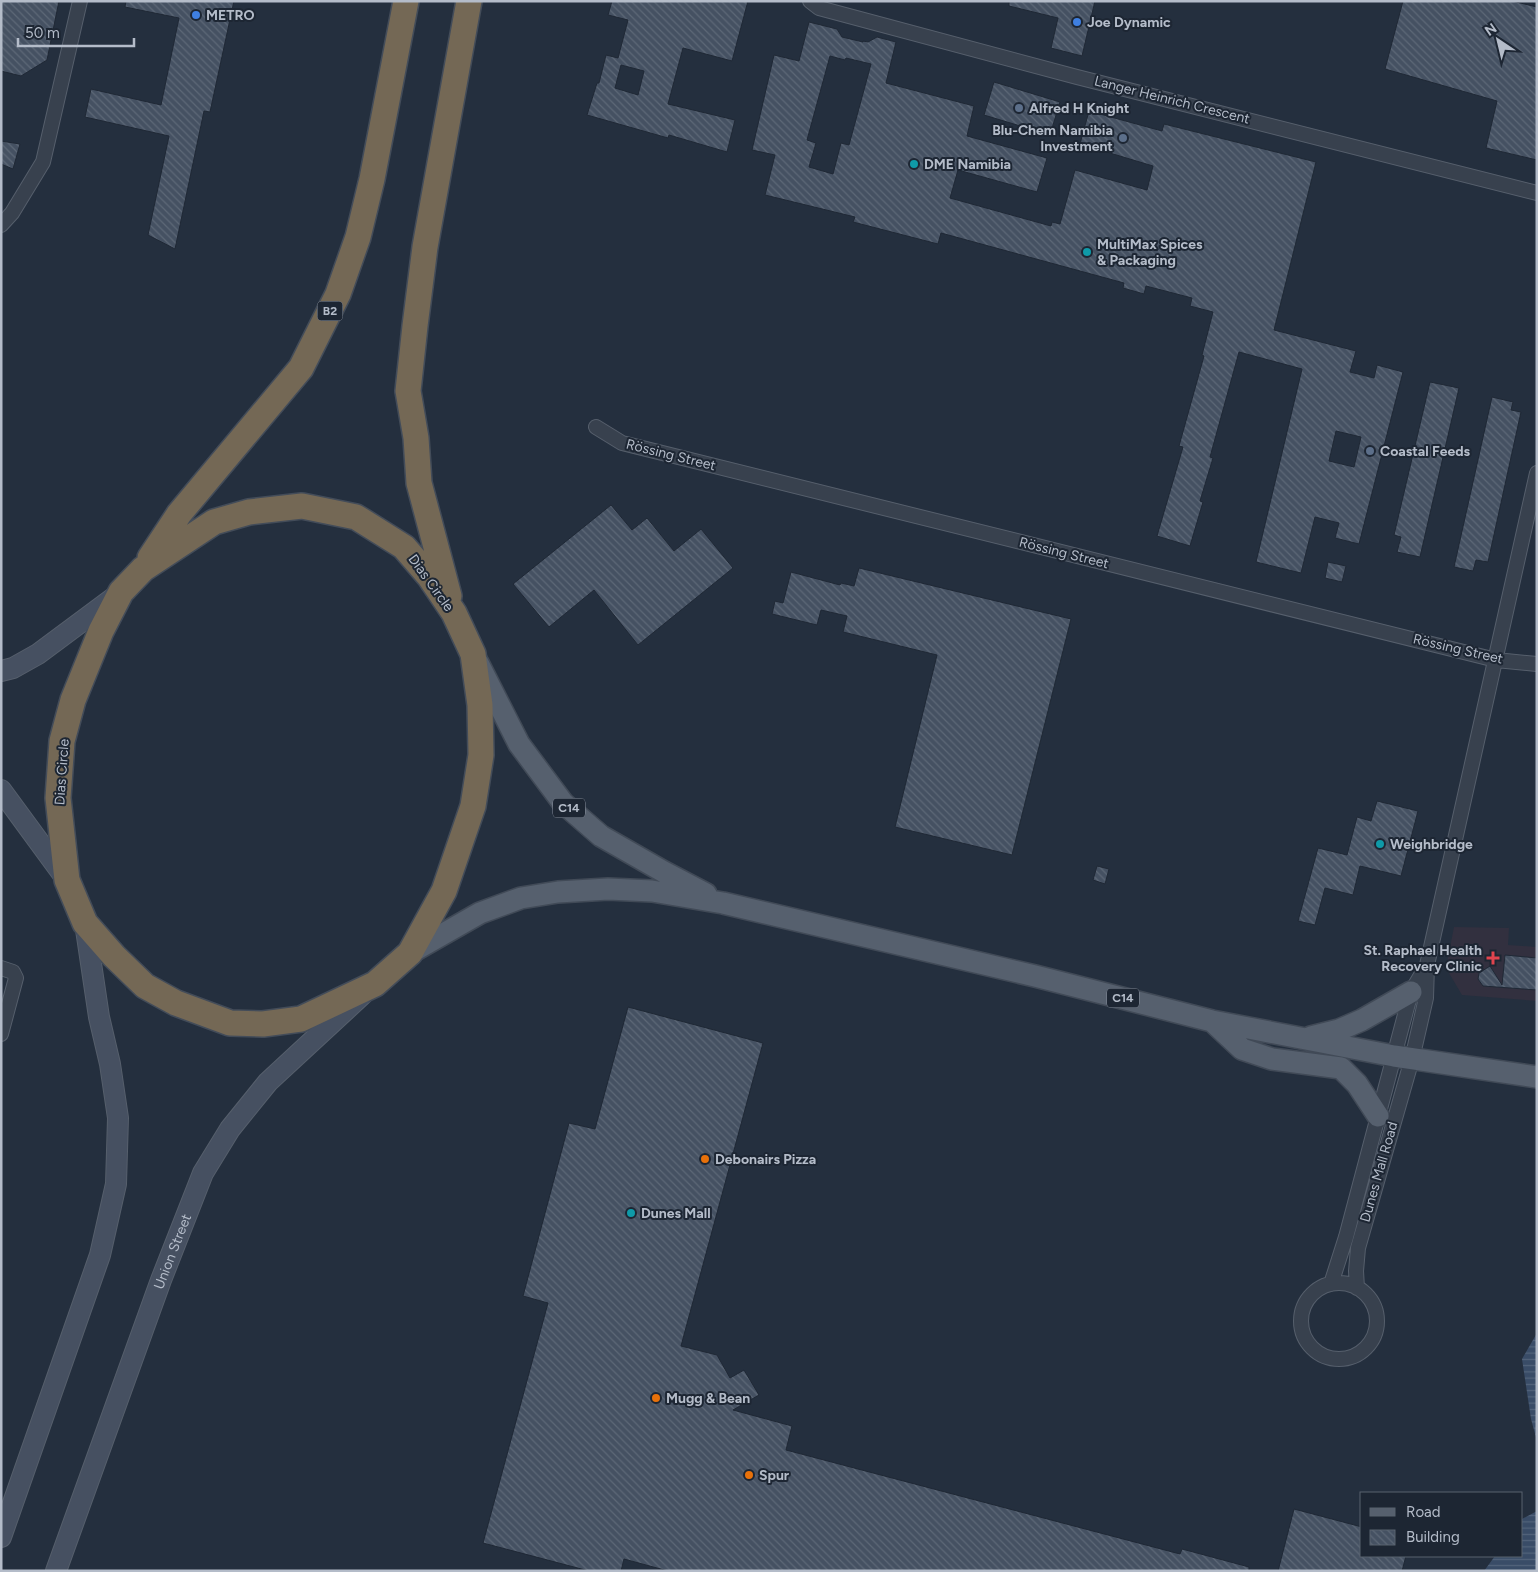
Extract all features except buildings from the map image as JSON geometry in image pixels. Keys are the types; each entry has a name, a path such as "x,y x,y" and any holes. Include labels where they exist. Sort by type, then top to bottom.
{"highway":[{"name":"B2","path":"143,569 179,514 301,368 338,294 358,237 370,189 406,1"},
{"path":"454,613 419,483 416,438 408,390 425,247 469,1"},
{"name":"Dias Circle","path":"302,506 356,517 404,547 429,576 454,613 473,654 480,705 481,755 472,806 444,892 410,953 374,984 301,1019 263,1024 230,1023 176,1003 145,986 85,924 67,880 58,798 62,741 77,691 101,630 121,592 143,569 214,522 249,512 302,506"}],"main road":[{"path":"1,671 13,668 38,654 121,592"},
{"name":"C14","path":"473,654 520,744 564,803 601,836 723,903"},
{"path":"1,790 67,880"},
{"name":"C14","path":"410,953 480,913 521,898 558,892 608,889 652,891 723,903 1035,976 1212,1021 1403,1057 1537,1076"},
{"path":"1,1537 100,1255 116,1184 118,1118 110,1064 99,1017 85,924"},
{"name":"Union Street","path":"56,1571 161,1280 203,1173 230,1129 268,1082 374,984"},
{"path":"1306,1038 1351,1025 1411,992"},
{"path":"1212,1021 1242,1049 1272,1059 1341,1068 1362,1090 1378,1116"}],"street":[{"path":"1,224 12,213 43,162 80,1"},
{"name":"Langer Heinrich Crescent","path":"810,1 818,8 1077,77 1537,193"},
{"name":"Rössing Street","path":"596,427 622,443 1496,660 1537,664"},
{"path":"1403,1057 1426,998 1428,965 1537,473"},
{"path":"1403,1057 1411,992 1428,965"},
{"path":"1,1034 16,978 7,970"},
{"name":"Dunes Mall Road","path":"1331,1284 1346,1237 1378,1116 1403,1057"},
{"name":"Dunes Mall Road","path":"1358,1288 1356,1271 1358,1248 1403,1057"},
{"path":"1331,1284 1349,1284 1358,1288 1371,1300 1377,1317 1374,1335 1363,1350 1347,1358 1328,1358 1313,1349 1307,1342 1301,1324 1301,1315 1308,1298 1322,1287 1331,1284"}],"shaded area":[{"name":"St. Raphael Health Recovery Clinic","path":"1454,927 1509,928 1508,945 1537,947 1537,1001 1462,995 1446,968"}],"water":[{"path":"1537,1333 1537,1441 1531,1419 1522,1359"},
{"path":"1537,1511 1537,1571 1484,1571 1494,1557 1523,1557 1523,1518"}],"place":[{"name":"METRO","path":"196,15"},
{"name":"Joe Dynamic","path":"1077,22"},
{"name":"Alfred H Knight","path":"1019,108"},
{"name":"Blu-Chem Namibia Investment","path":"1123,138"},
{"name":"DME Namibia","path":"914,164"},
{"name":"MultiMax Spices & Packaging","path":"1087,252"},
{"name":"Coastal Feeds","path":"1370,451"},
{"name":"Weighbridge","path":"1380,844"},
{"name":"St. Raphael Health Recovery Clinic","path":"1493,958"},
{"name":"Debonairs Pizza","path":"705,1159"},
{"name":"Dunes Mall","path":"631,1213"},
{"name":"Mugg & Bean","path":"656,1398"},
{"name":"Spur","path":"749,1475"}]}
